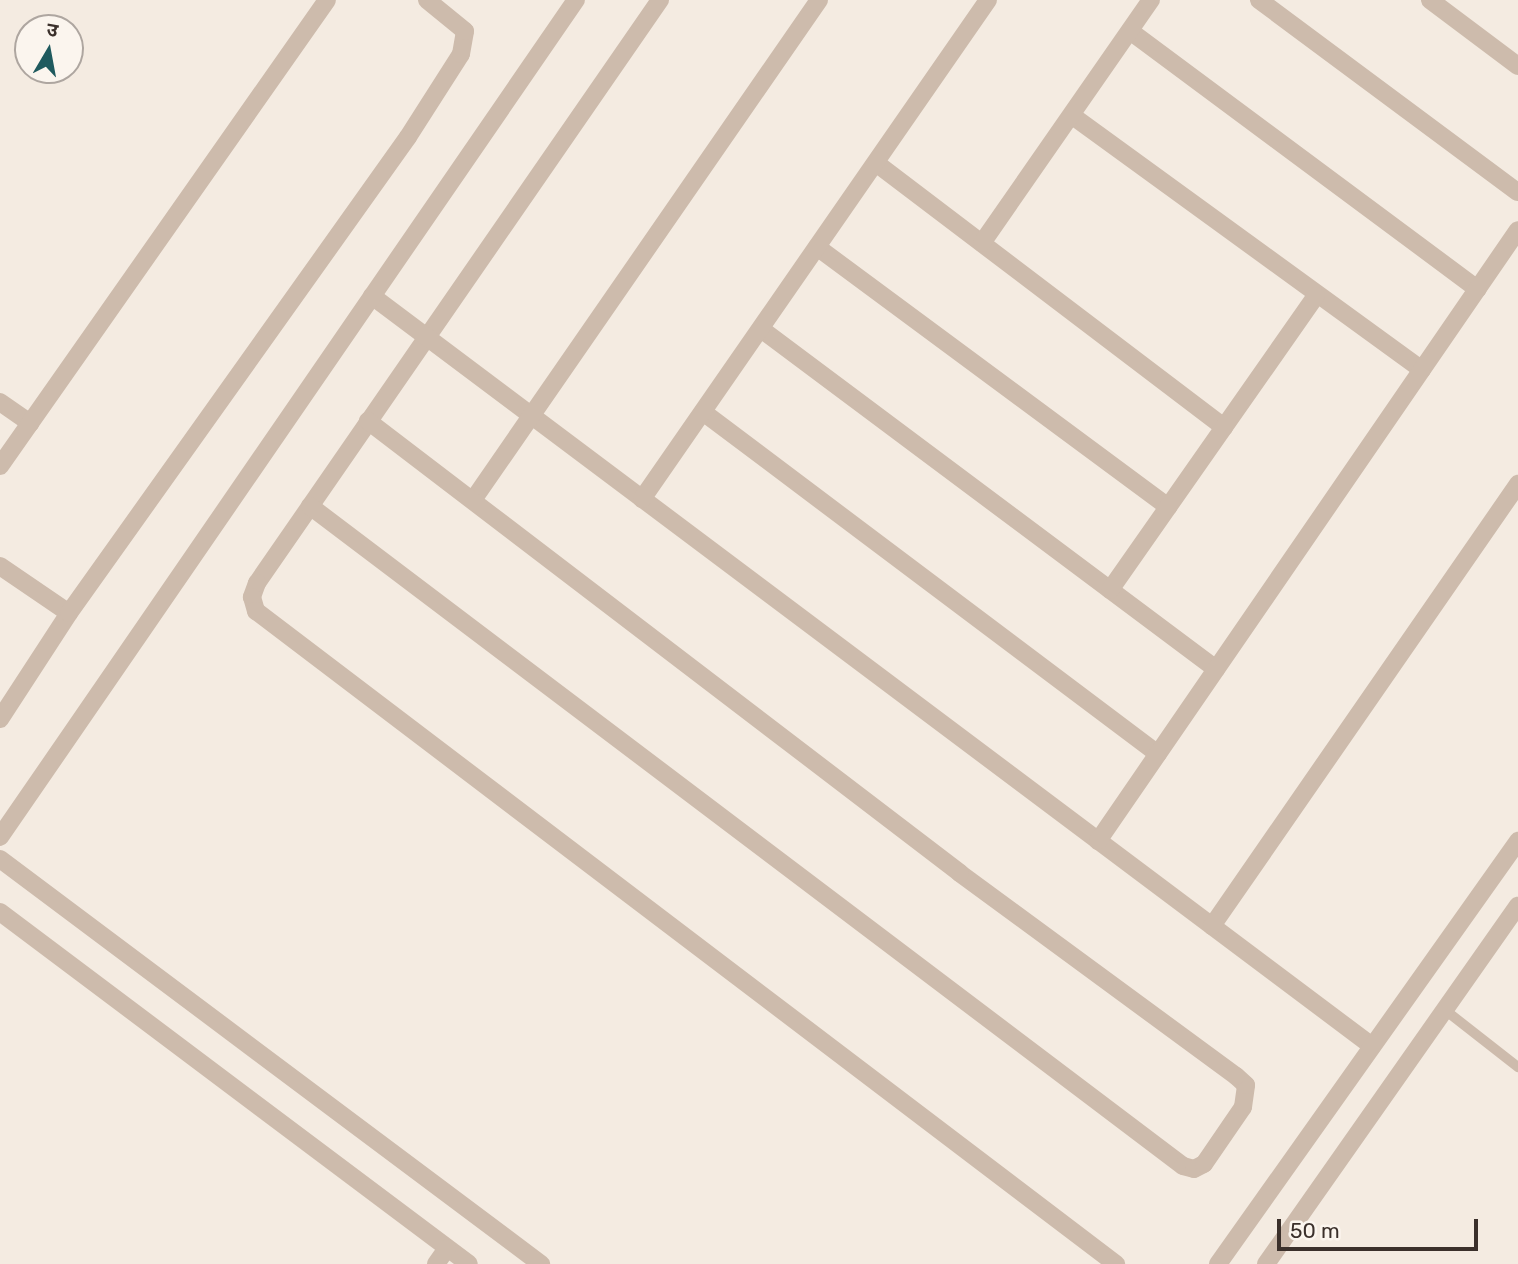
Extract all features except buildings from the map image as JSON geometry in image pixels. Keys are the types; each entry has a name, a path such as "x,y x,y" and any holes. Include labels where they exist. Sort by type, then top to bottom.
{"street":[{"path":"0,466 327,0"},
{"path":"0,719 69,613 408,137 461,54 465,31 427,0"},
{"path":"0,837 576,0"},
{"path":"660,0 310,506 255,590 256,611 1116,1264"},
{"path":"642,499 988,0"},
{"path":"982,243 1074,117 1151,0"},
{"path":"1259,0 1518,192"},
{"path":"1430,0 1518,66"},
{"path":"473,500 533,416 810,3"},
{"path":"1130,31 1478,289"},
{"path":"1074,117 1316,296 1422,369"},
{"path":"876,163 1224,427"},
{"path":"1098,841 1518,230"},
{"path":"817,247 1168,507"},
{"path":"372,296 1372,1046"},
{"path":"1110,590 1316,296"},
{"path":"761,329 1216,669"},
{"path":"0,402 30,423"},
{"path":"703,412 1158,754"},
{"path":"310,506 1183,1166 1194,1169 1204,1164 1243,1107 1246,1085 1236,1076 960,873 368,421"},
{"path":"1212,926 1518,484"},
{"path":"0,566 69,613"},
{"path":"1218,1264 1518,841"},
{"path":"0,859 541,1264"},
{"path":"1266,1264 1518,906"},
{"path":"0,912 469,1264"},
{"path":"436,1264 447,1248"}],"lane":[{"path":"1445,1010 1518,1067"}]}
